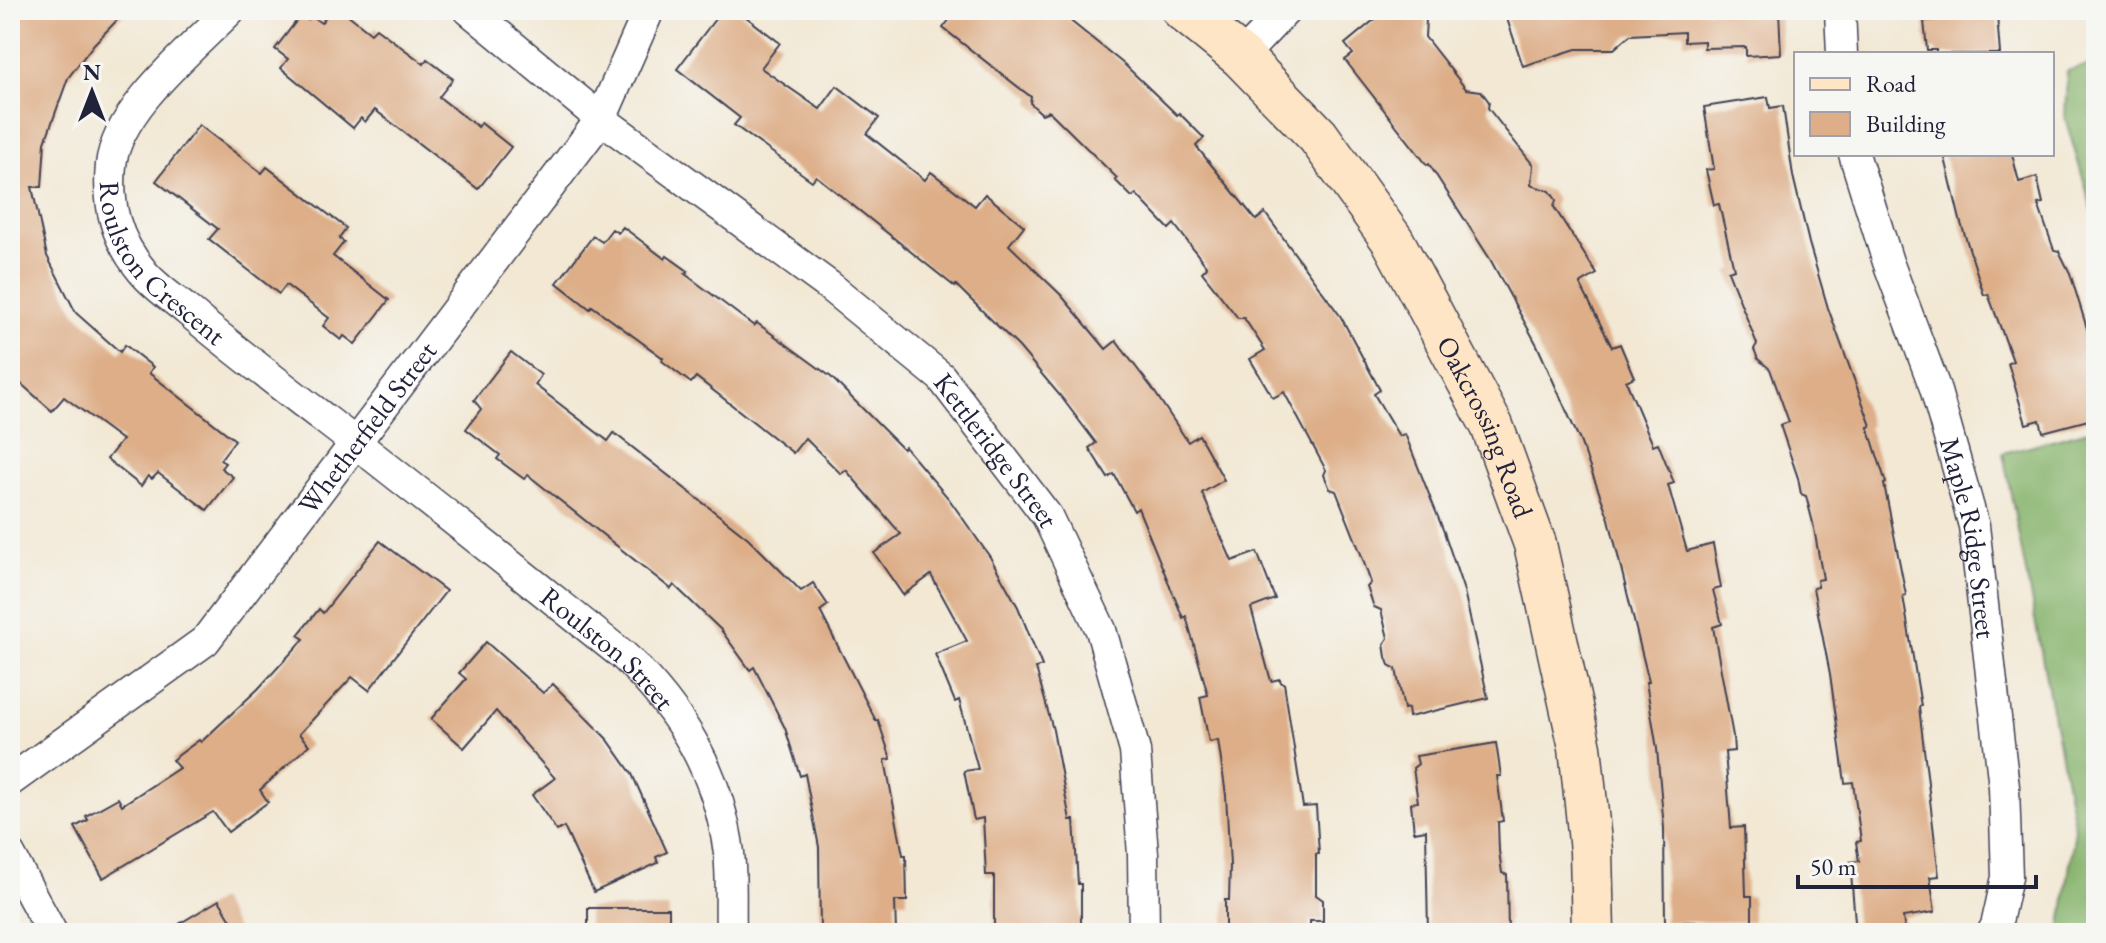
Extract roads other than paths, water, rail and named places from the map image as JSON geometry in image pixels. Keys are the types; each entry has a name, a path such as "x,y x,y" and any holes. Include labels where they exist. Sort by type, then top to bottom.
{"street":[{"name":"Roulston Crescent","path":"230,10 137,105 123,126 111,161 112,216 125,247 144,273 226,343 356,443"},
{"path":"469,10 601,119"},
{"name":"Whetherfield Street","path":"10,781 205,641 601,119 649,10"},
{"name":"Oakcrossing Road","path":"1183,10 1241,57 1318,136 1393,241 1492,426 1535,544 1580,747 1591,851 1593,933"},
{"path":"1241,57 1286,10"},
{"path":"1840,10 1842,52"},
{"name":"Kettleridge Street","path":"601,119 828,285 941,377 1047,516 1101,630 1135,751 1143,854 1144,933"},
{"name":"Maple Ridge Street","path":"1855,156 1888,262 1935,388 1974,526 2004,787 2007,877 1992,933"},
{"name":"Roulston Street","path":"356,443 624,656 657,689 685,731 718,798 729,855 731,933"},
{"path":"10,855 52,933"}]}
